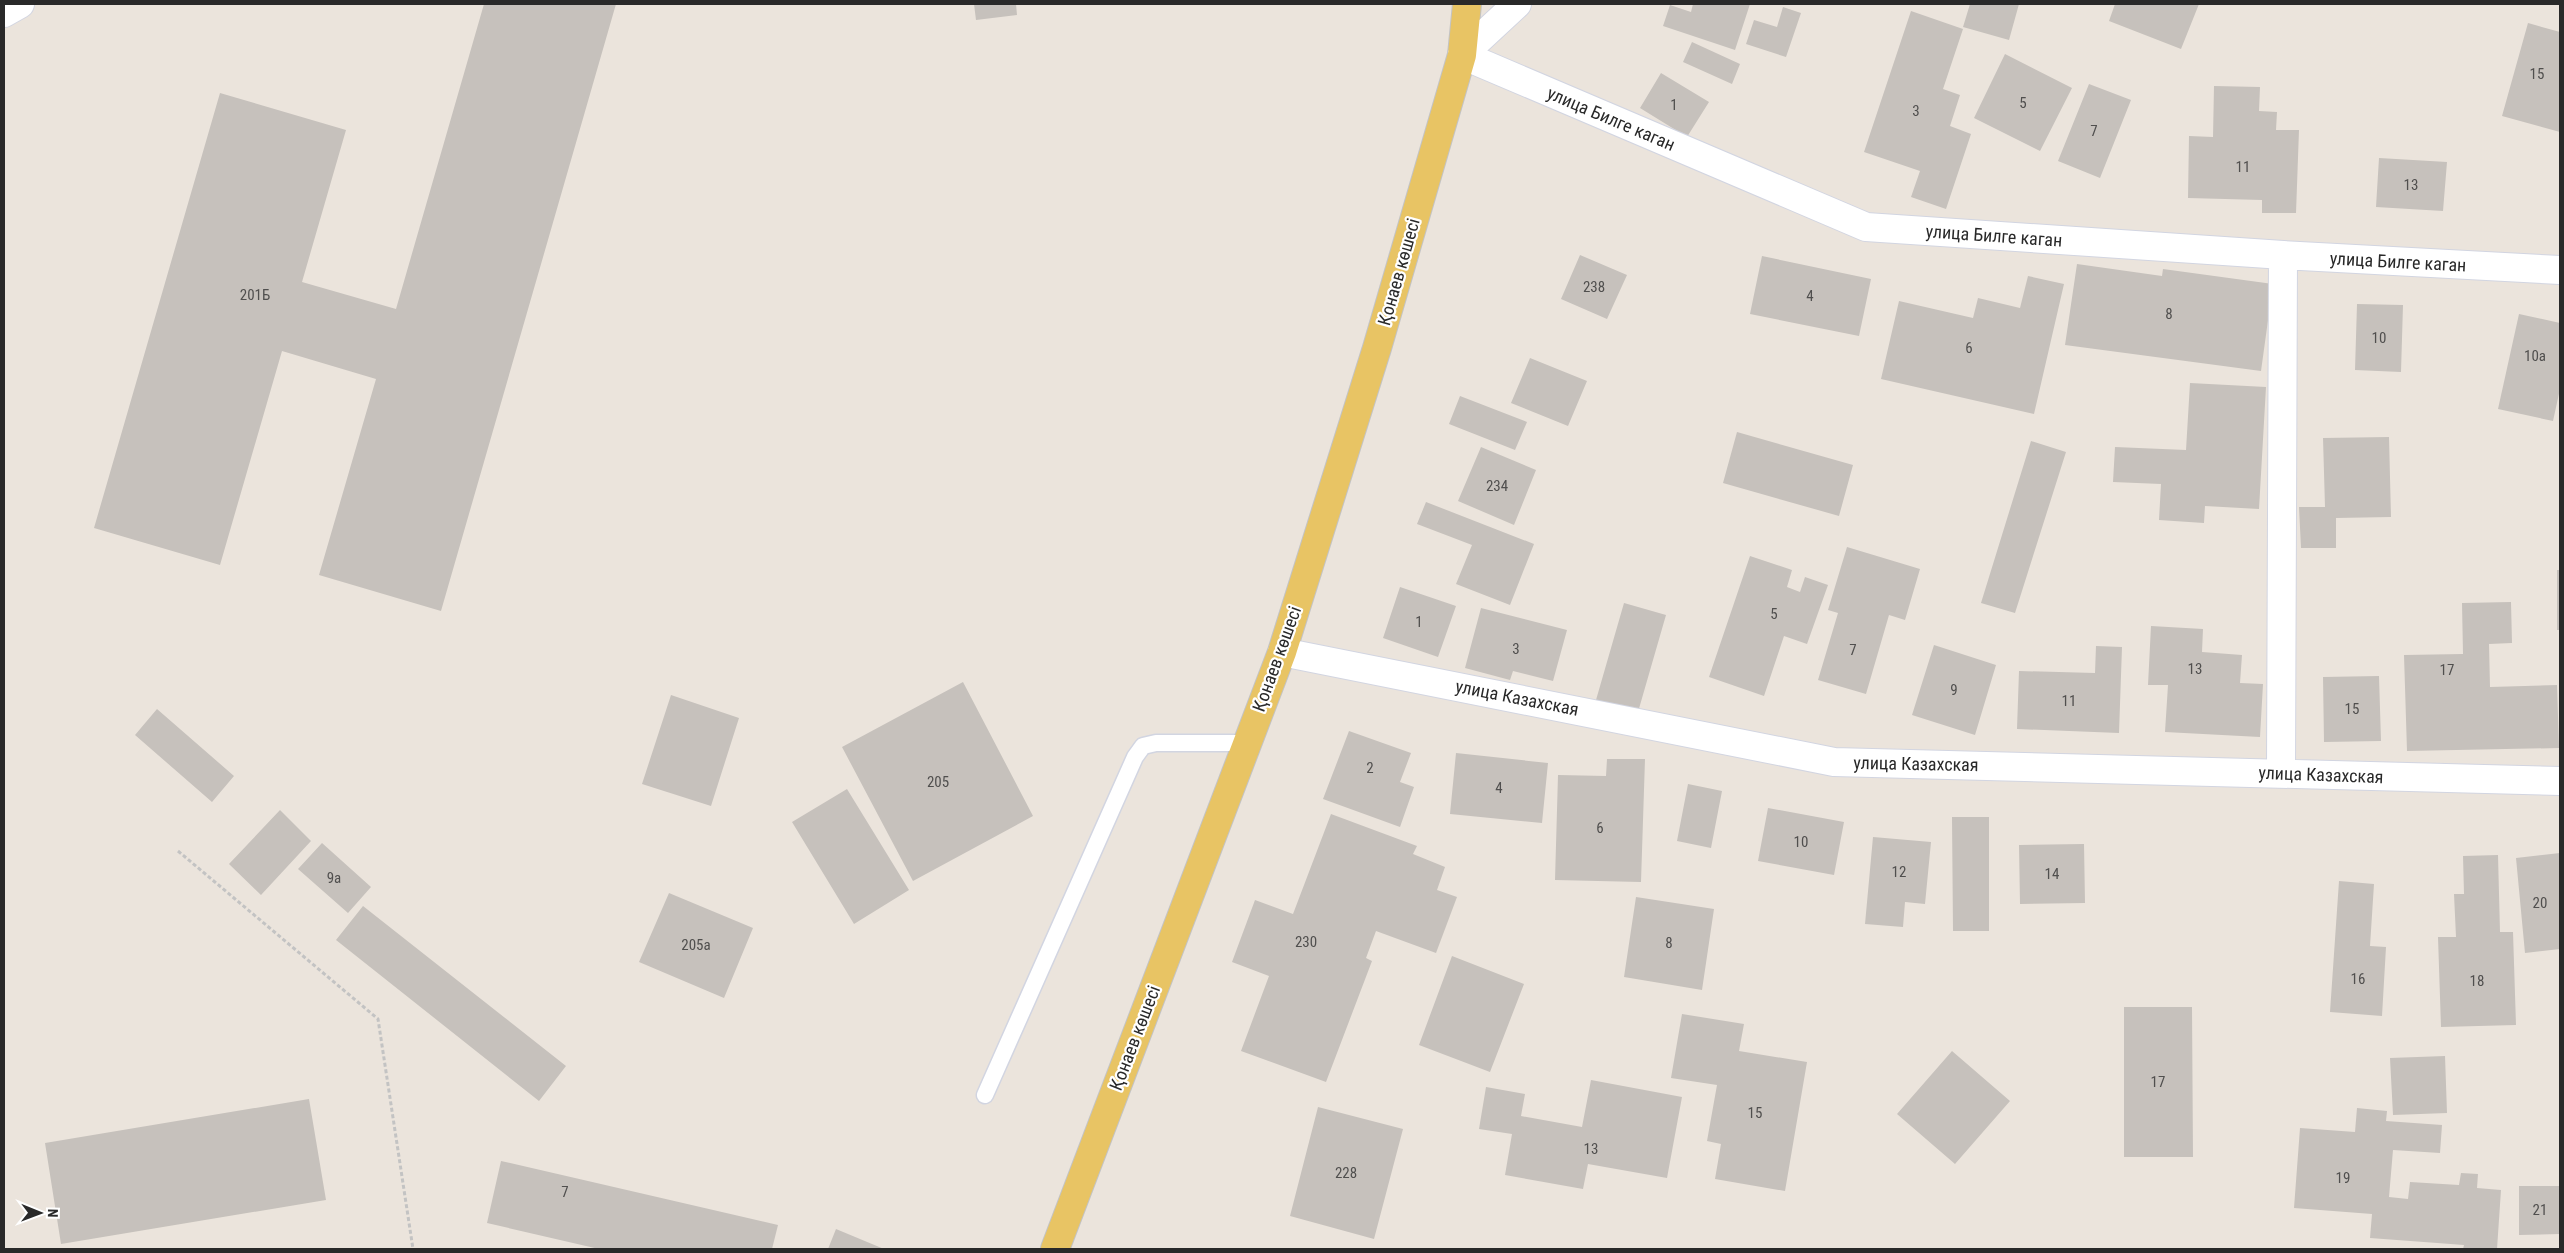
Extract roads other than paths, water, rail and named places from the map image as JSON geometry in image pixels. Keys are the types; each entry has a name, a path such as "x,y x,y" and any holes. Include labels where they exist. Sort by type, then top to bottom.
{"main road":[{"name":"Қонаев көшесі","path":"1055,1249 1282,652 1377,348 1462,55 1467,4"}],"street":[{"path":"4,13 20,4"},
{"path":"1462,55 1517,4"},
{"name":"улица Билге каган","path":"1462,55 1866,227 2283,256 2560,270"},
{"path":"2281,773 2283,256"},
{"name":"улица Казахская","path":"1282,652 1834,762 2560,781"}],"lane":[{"path":"985,1095 1135,757 1143,746 1156,743 1246,743"}]}
